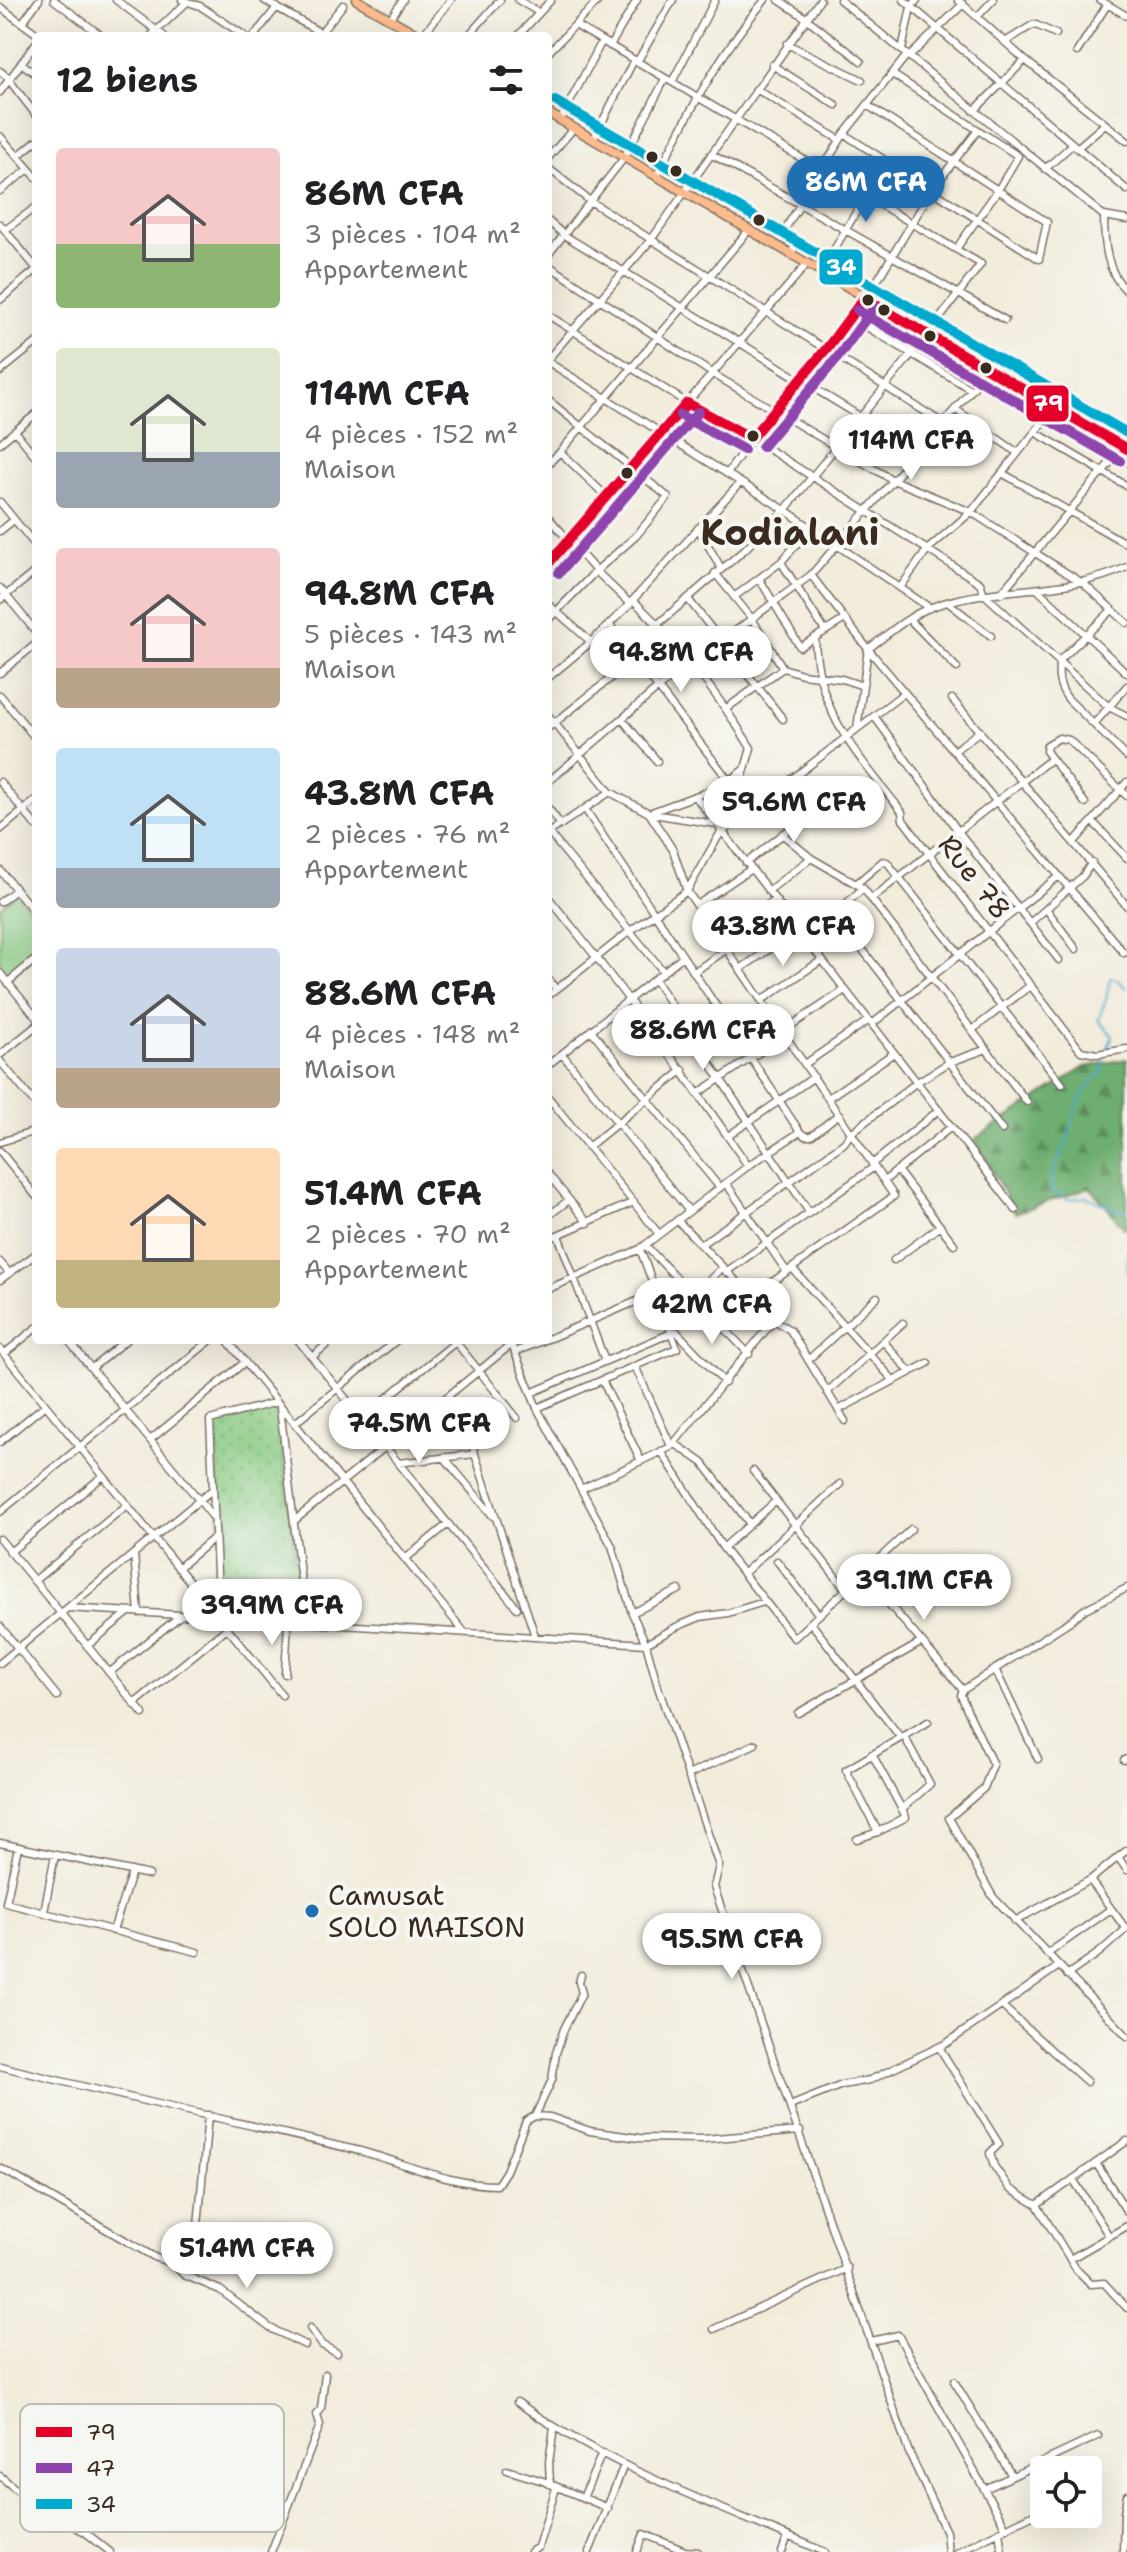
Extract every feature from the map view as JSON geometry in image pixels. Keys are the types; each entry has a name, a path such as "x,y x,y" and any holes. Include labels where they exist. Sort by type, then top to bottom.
{"highway":[{"path":"357,0 414,32"},
{"path":"552,116 1125,448"}],"street":[{"path":"22,23 39,0"},
{"path":"54,0 97,32"},
{"path":"116,0 155,32"},
{"path":"264,0 317,32"},
{"path":"390,19 403,0"},
{"path":"424,32 451,0"},
{"path":"472,32 500,0"},
{"path":"518,0 538,12"},
{"path":"521,32 551,0"},
{"path":"552,49 599,0"},
{"path":"610,46 637,0"},
{"path":"593,140 673,0"},
{"path":"552,250 624,158 715,0"},
{"path":"656,177 697,97 742,26 765,0"},
{"path":"779,0 861,61"},
{"path":"552,356 651,240 820,0"},
{"path":"840,0 1020,153"},
{"path":"904,0 1127,190"},
{"path":"906,54 911,7 917,0"},
{"path":"977,17 993,0"},
{"path":"1100,0 1127,16"},
{"path":"159,32 184,2 202,3 240,32"},
{"path":"780,237 842,137 906,54 937,29 960,2 1025,60 1127,141"},
{"path":"324,32 343,5"},
{"path":"1077,52 1107,5"},
{"path":"0,7 34,32"},
{"path":"258,32 277,7"},
{"path":"1005,42 1034,24 1056,34"},
{"path":"575,25 981,264 785,510 658,624"},
{"path":"401,32 405,27"},
{"path":"560,121 602,41"},
{"path":"787,44 862,80"},
{"path":"0,92 32,48"},
{"path":"974,111 1025,60"},
{"path":"21,63 32,71"},
{"path":"772,65 836,105"},
{"path":"0,71 32,110"},
{"path":"892,74 978,130 1045,168 1104,216 1127,220"},
{"path":"756,89 886,161 1039,259 1047,222 867,105"},
{"path":"1045,168 1105,124"},
{"path":"552,153 573,129"},
{"path":"727,474 751,438 865,298 932,190 978,130"},
{"path":"0,136 32,172"},
{"path":"18,156 32,144"},
{"path":"0,152 8,145"},
{"path":"956,249 1020,153"},
{"path":"711,154 1005,320"},
{"path":"821,272 886,161"},
{"path":"0,191 29,169"},
{"path":"552,171 590,201 943,423"},
{"path":"32,209 2,227 32,258"},
{"path":"1104,216 1104,243 1116,282 1127,291"},
{"path":"552,224 564,235 918,452"},
{"path":"552,458 582,427 749,230"},
{"path":"769,231 795,246 791,254"},
{"path":"552,559 807,264"},
{"path":"552,268 598,301 774,411 893,480 971,512 1084,584 1127,623"},
{"path":"0,300 32,272"},
{"path":"850,317 972,390"},
{"path":"552,318 687,403 751,438 980,583 984,594 1109,707 1127,716"},
{"path":"0,372 32,349"},
{"path":"552,364 785,510 930,608"},
{"path":"552,779 658,688 811,575 989,370"},
{"path":"552,403 668,497 636,536 552,616"},
{"path":"900,588 927,550 971,512 1054,408"},
{"path":"955,409 1018,453"},
{"path":"0,443 32,417"},
{"path":"1070,428 1127,462"},
{"path":"15,431 32,452"},
{"path":"1035,432 1127,486"},
{"path":"1001,593 1067,512 1125,448"},
{"path":"560,452 606,496"},
{"path":"1002,473 1127,544"},
{"path":"552,675 631,602 740,483"},
{"path":"0,502 32,541"},
{"path":"0,531 14,520"},
{"path":"552,521 596,571 658,624 727,708 751,748 733,811 687,891 552,992"},
{"path":"698,528 718,571 783,668 863,686"},
{"path":"734,597 781,562 811,528"},
{"path":"781,562 825,631"},
{"path":"857,729 868,649 909,619 930,608 984,594 1084,584 1127,568"},
{"path":"3,598 32,574"},
{"path":"811,575 904,693 1124,953"},
{"path":"759,578 800,647 845,619"},
{"path":"0,588 3,598 32,628"},
{"path":"1037,589 1127,673"},
{"path":"688,599 783,719"},
{"path":"950,603 991,636"},
{"path":"552,608 591,642"},
{"path":"1112,610 1059,661 1058,676 1062,690 1127,757"},
{"path":"909,619 957,668"},
{"path":"609,624 730,782"},
{"name":"Rue 78","path":"815,638 818,677 845,738 902,812 903,820 1081,1051 1097,1054 1127,1049"},
{"path":"0,673 32,647"},
{"path":"552,725 635,659"},
{"path":"727,708 783,668"},
{"path":"1094,724 1127,686"},
{"path":"722,832 904,693"},
{"path":"0,695 32,731"},
{"path":"952,699 1127,906"},
{"path":"874,716 958,831 1059,960"},
{"path":"622,719 657,761"},
{"path":"552,727 610,792 649,813 716,824"},
{"path":"954,751 980,731"},
{"path":"1085,803 1051,759 1046,751 1047,745 1064,737 1127,796"},
{"path":"871,899 1051,759"},
{"path":"649,813 730,782 745,767"},
{"path":"0,782 32,821"},
{"path":"1075,841 1127,782"},
{"path":"552,831 610,792"},
{"path":"772,794 795,824"},
{"path":"695,796 1016,1210"},
{"path":"0,830 32,803"},
{"path":"746,863 823,803"},
{"path":"585,809 800,1132 811,1136 839,1114"},
{"path":"552,813 561,825"},
{"path":"649,813 673,850 687,891 894,1196 751,1297"},
{"path":"1093,822 1127,858"},
{"path":"782,834 811,858 860,886 1027,1102"},
{"path":"552,838 663,971"},
{"path":"768,891 811,858"},
{"path":"1002,1130 835,914 883,861 900,877 1062,1084"},
{"path":"1030,923 1070,888 1092,862"},
{"path":"697,905 751,869"},
{"path":"0,870 32,909"},
{"path":"805,1064 902,1000 1059,876"},
{"path":"0,902 16,890"},
{"path":"719,937 775,900"},
{"path":"552,902 630,998 748,1166"},
{"path":"1047,910 1076,949"},
{"path":"740,969 798,930"},
{"path":"694,972 727,949"},
{"path":"552,1062 683,956"},
{"path":"762,1000 822,960"},
{"path":"8,982 32,962"},
{"path":"0,973 32,1012"},
{"path":"654,979 809,1212"},
{"path":"552,984 556,989"},
{"path":"972,1030 1031,985"},
{"path":"699,1093 845,990"},
{"path":"0,1055 32,1029"},
{"path":"591,1030 747,1213 790,1270 894,1381"},
{"path":"700,1245 844,1143 851,1133 917,1082 950,1062 987,1049"},
{"path":"828,1098 894,1053"},
{"path":"562,1054 689,1211"},
{"path":"0,1061 32,1100"},
{"path":"588,1147 683,1070"},
{"path":"728,1136 814,1077"},
{"path":"552,1102 659,1234"},
{"path":"667,1320 724,1270 873,1166 939,1110"},
{"path":"884,1181 951,1127"},
{"path":"0,1142 32,1132"},
{"path":"552,1287 642,1247 748,1166 800,1132"},
{"path":"0,1151 32,1191"},
{"path":"897,1170 954,1244"},
{"path":"552,1179 588,1223"},
{"path":"552,1213 569,1200"},
{"path":"552,1237 634,1202"},
{"path":"677,1220 774,1320 790,1330 845,1421"},
{"path":"894,1260 940,1226"},
{"path":"558,1235 605,1361"},
{"path":"537,1408 677,1348 642,1247"},
{"path":"642,1247 749,1354"},
{"path":"0,1280 32,1257"},
{"path":"0,1262 9,1273"},
{"path":"552,1337 656,1293"},
{"path":"808,1360 877,1297"},
{"path":"581,1489 673,1445 774,1320"},
{"path":"827,1392 903,1323"},
{"path":"32,1331 2,1352 282,1695"},
{"path":"531,1393 676,1331 725,1383"},
{"path":"883,1341 910,1372"},
{"path":"71,1344 214,1519"},
{"path":"92,1368 121,1344"},
{"path":"0,1512 206,1344"},
{"path":"230,1344 465,1633"},
{"path":"301,1344 517,1608"},
{"path":"312,1357 327,1344"},
{"path":"295,1423 392,1344"},
{"path":"362,1418 452,1344"},
{"path":"458,1344 517,1418"},
{"path":"294,1521 509,1344"},
{"path":"512,1344 537,1408 612,1546 719,1866 714,1887 908,2450 946,2532 948,2552"},
{"path":"515,1352 534,1344"},
{"path":"150,1440 245,1362"},
{"path":"838,1410 928,1363"},
{"path":"635,1366 673,1445 703,1463 750,1524"},
{"path":"602,1380 641,1461"},
{"path":"443,1400 467,1430 535,1636"},
{"path":"219,1618 210,1420 278,1404"},
{"path":"278,1404 306,1623"},
{"path":"2,1437 45,1405"},
{"path":"661,1451 723,1548 794,1638 911,1529"},
{"path":"398,1463 475,1454"},
{"path":"444,1457 497,1521"},
{"path":"753,1471 846,1590"},
{"path":"10,1552 103,1476"},
{"path":"743,1574 840,1484"},
{"path":"0,1663 213,1489"},
{"path":"723,1548 776,1501"},
{"path":"34,1581 127,1505"},
{"path":"405,1559 448,1524"},
{"path":"178,1568 215,1537"},
{"path":"0,1539 143,1714"},
{"path":"134,1554 139,1613"},
{"path":"777,1561 819,1615"},
{"path":"863,1574 963,1690"},
{"path":"1127,1588 1085,1609 963,1690 961,1695 993,1765 984,1788 949,1818 993,1897 1127,2036"},
{"path":"632,1613 679,1590"},
{"path":"68,1608 646,1644 700,1617 728,1613 764,1602"},
{"path":"87,1646 129,1612"},
{"path":"109,1673 180,1616"},
{"path":"285,1674 288,1622"},
{"path":"811,1623 903,1737 930,1784 902,1809"},
{"path":"0,1626 57,1696"},
{"path":"134,1704 227,1628"},
{"path":"798,1713 922,1642"},
{"path":"995,1669 1038,1759"},
{"path":"878,1832 846,1770 928,1722"},
{"path":"688,1775 755,1744"},
{"path":"857,1839 906,1817 872,1754"},
{"path":"0,1843 149,1875"},
{"path":"18,1847 6,1903 197,1952"},
{"path":"1015,1921 1090,1880 1127,1850"},
{"path":"44,1912 55,1855"},
{"path":"1118,1857 1127,1870"},
{"path":"113,1931 132,1871"},
{"path":"1067,1975 1100,1952 1126,1928 1090,1880"},
{"path":"1047,1954 1111,1909"},
{"path":"790,2106 842,2085 870,2080 939,2047 1059,1966"},
{"path":"535,2116 552,2080 564,2029 582,1993 581,1975"},
{"path":"1002,2006 1087,2082"},
{"path":"939,2047 999,2144 990,2153 994,2166 1010,2189 1037,2205 1070,2259 1091,2284 1104,2283 1127,2308"},
{"path":"0,2066 363,2152 446,2180 487,2185 497,2185 506,2171 526,2121 535,2116 550,2117 590,2131 639,2138 703,2139 800,2131"},
{"path":"173,2261 176,2252 197,2237 208,2115"},
{"path":"1037,2205 1127,2141"},
{"path":"1096,2163 1127,2212"},
{"path":"0,2168 156,2258 172,2263 184,2275 220,2290 270,2328 305,2345"},
{"path":"1073,2179 1109,2236"},
{"path":"1070,2259 1127,2226"},
{"path":"714,2329 847,2268"},
{"path":"310,2328 322,2345 337,2353"},
{"path":"872,2341 898,2335 985,2489 1002,2529 1002,2552"},
{"path":"284,2518 320,2425 317,2415 321,2409 325,2374"},
{"path":"954,2381 1012,2476"},
{"path":"517,2402 554,2428 624,2465 825,2552"},
{"path":"531,2552 538,2547 553,2486 549,2462 554,2428"},
{"path":"985,2489 1098,2436"},
{"path":"583,2498 602,2453"},
{"path":"589,2552 624,2465"},
{"path":"507,2470 608,2508"},
{"path":"0,2476 20,2493"},
{"path":"1123,2552 1127,2495"},
{"path":"957,2552 1030,2516"},
{"path":"85,2532 110,2552"},
{"path":"271,2552 279,2532"},
{"path":"637,2552 644,2534 685,2552 698,2552"},
{"path":"782,2552 788,2536"}],"green space":[{"path":"17,893 32,912 32,959 6,980 0,972 0,907"},
{"path":"1127,1059 1125,1229 1090,1187 1015,1213 975,1139 1085,1067"},
{"path":"277,1406 304,1621 224,1617 215,1422"}],"waterway":[{"path":"1107,1050 1113,1036 1098,1020 1110,978 1127,988"},
{"path":"1104,1055 1102,1073 1081,1098 1051,1185 1052,1191 1068,1199 1087,1197 1127,1211"},
{"path":"1127,1252 1127,1271"}],"transit line":[{"name":"34","path":"555,101 1127,433"},
{"name":"79","path":"864,298 1127,449"},
{"name":"79","path":"751,438 827,348 864,298"},
{"name":"47","path":"762,447 838,357 875,306"},
{"name":"47","path":"857,310 1120,461"},
{"name":"79","path":"687,403 751,438"},
{"name":"79","path":"552,559 687,403"},
{"name":"47","path":"559,573 698,412"},
{"name":"47","path":"680,415 744,450"}],"place":[{"name":"Camusat SOLO MAISON","path":"312,1911"}],"district":[{"name":"Kodialani","path":"790,532"}]}
